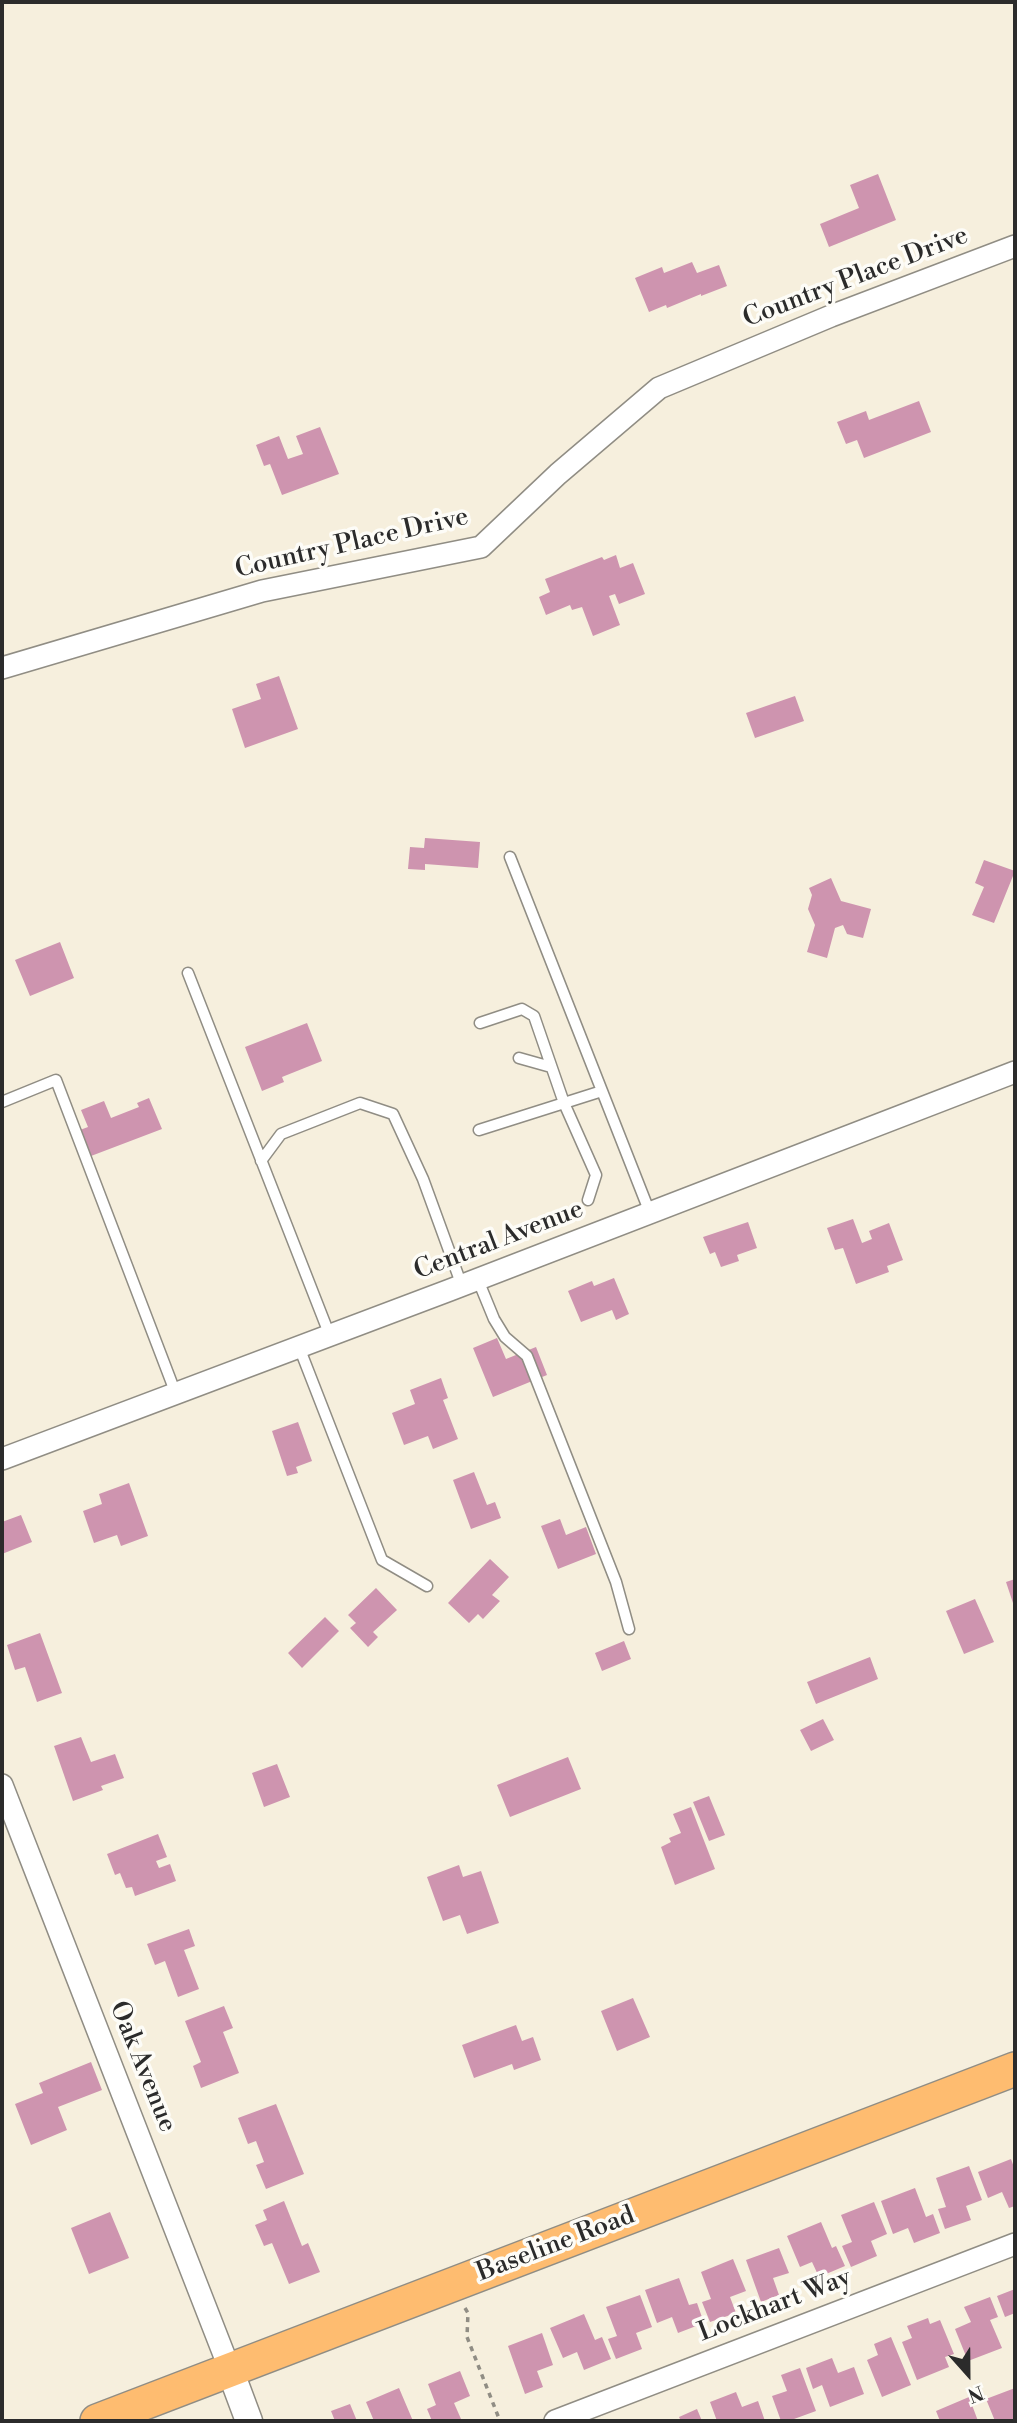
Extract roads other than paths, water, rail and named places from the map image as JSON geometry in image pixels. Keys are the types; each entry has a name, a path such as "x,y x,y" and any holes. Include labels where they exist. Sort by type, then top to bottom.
{"main road":[{"name":"Baseline Road","path":"97,2421 1015,2068"}],"street":[{"name":"Country Place Drive","path":"2,668 262,591 481,547 558,474 659,388 831,316 1015,246"},
{"name":"Central Avenue","path":"2,1459 470,1283 1015,1072"},
{"name":"Oak Avenue","path":"2,1786 230,2370"},
{"name":"Lockhart Way","path":"555,2421 1015,2244"},
{"path":"230,2370 249,2421"}],"lane":[{"path":"510,857 650,1213"},
{"path":"188,973 330,1336"},
{"path":"480,1023 522,1009 534,1016 564,1103 596,1175 588,1200"},
{"path":"519,1058 551,1067"},
{"path":"2,1102 56,1080 176,1394"},
{"path":"479,1130 602,1091"},
{"path":"261,1161 281,1134 360,1103 393,1114 470,1283 505,1337 527,1356 616,1582 629,1629"},
{"path":"299,1348 382,1560 427,1586"}]}
